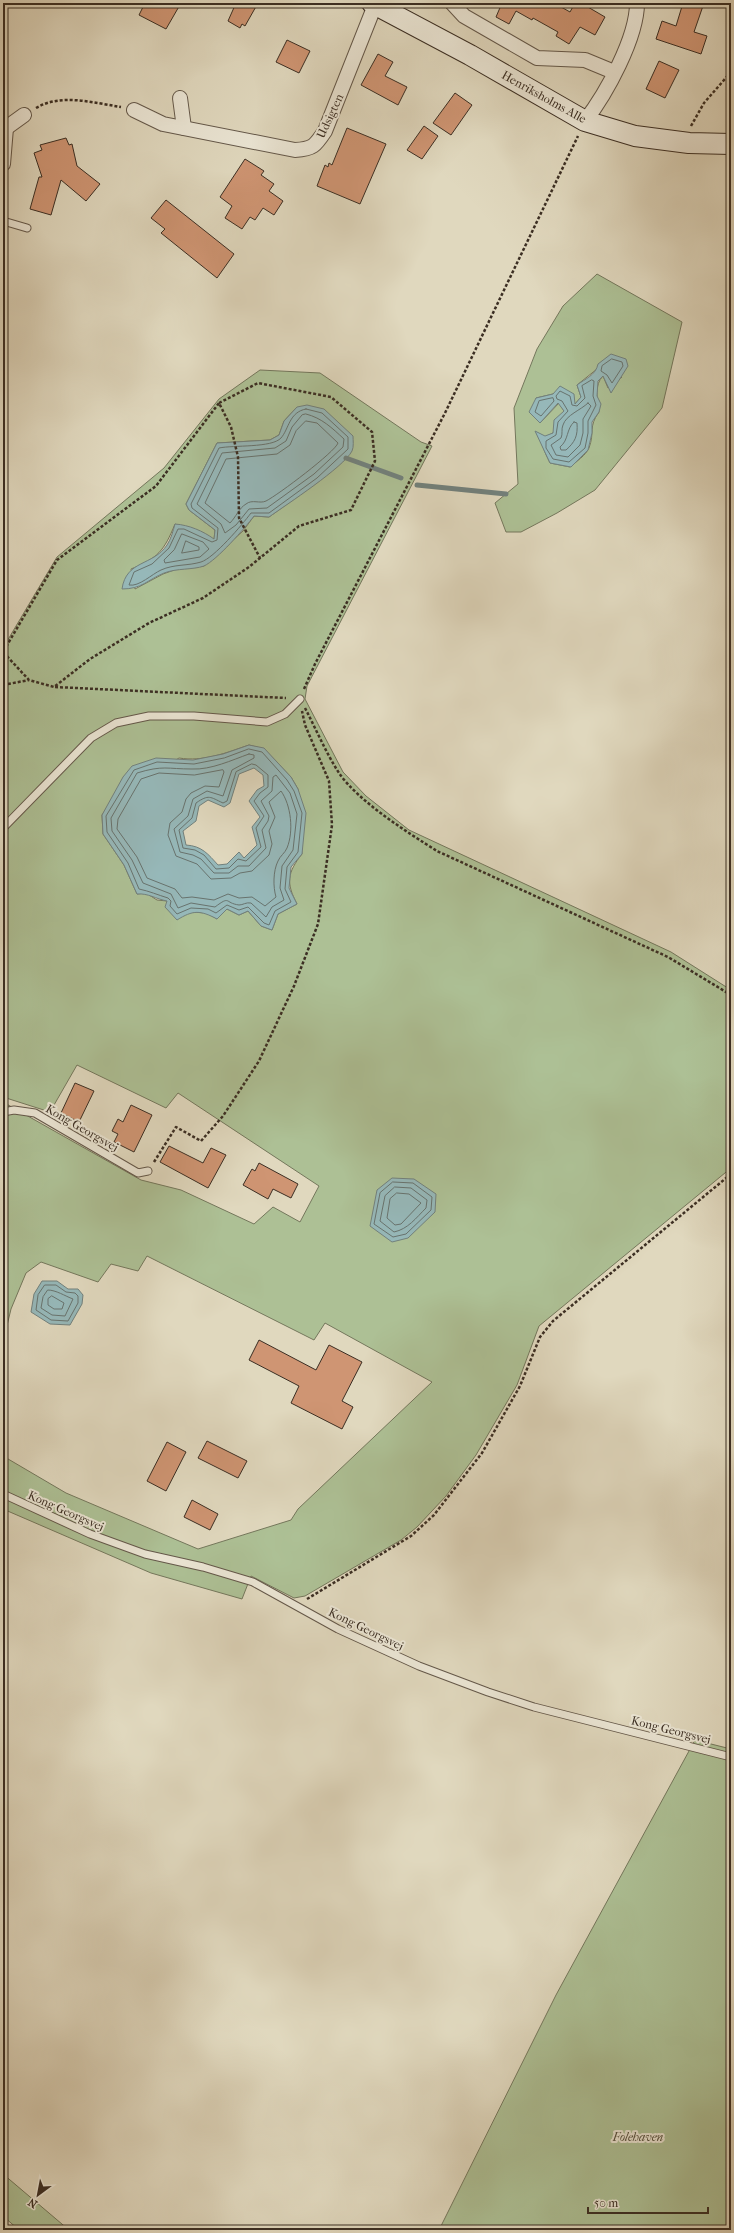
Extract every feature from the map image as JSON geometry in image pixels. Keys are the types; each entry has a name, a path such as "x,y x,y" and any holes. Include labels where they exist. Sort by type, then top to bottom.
{"street":[{"path":"452,3 464,16 537,58 585,60 614,72"},
{"path":"585,121 597,106 631,36 637,13 637,3"},
{"name":"Henriksholms Alle","path":"374,4 470,55 585,121 635,136 689,143 731,144"},
{"name":"Udsigten","path":"134,110 163,124 294,150 309,149 317,143 326,131 374,4"},
{"path":"180,98 184,128"},
{"path":"3,164 4,126 24,115"}],"lane":[{"path":"3,221 27,228"},
{"path":"3,828 91,738 116,723 150,716 194,716 267,722 285,714 300,699"},
{"name":"Kong Georgsvej","path":"3,1112 14,1110 35,1113 138,1173 148,1171"},
{"name":"Kong Georgsvej","path":"3,1494 90,1534 145,1554 203,1567 253,1582 338,1629 419,1666 488,1692 534,1707 731,1756"}],"path":[{"path":"690,126 704,103 731,72"},
{"path":"24,115 46,102 57,100 98,103 134,110"},
{"path":"148,1171 176,1127 201,1141 223,1116 259,1061 294,986 318,924 332,825 329,781 305,725 300,699 315,664 445,413 585,121"},
{"path":"683,126 697,126"},
{"path":"29,680 3,652 58,560 156,486 219,403 258,383 331,398 372,432 375,461 369,470 351,510 299,526 260,558 203,598 149,623 90,659 54,687"},
{"path":"219,403 231,427 238,457 239,518 260,558"},
{"path":"3,686 29,680 54,687 300,699"},
{"path":"300,699 340,774 365,799 408,832 437,851 668,956 731,995"},
{"path":"294,1604 310,1597 412,1536 434,1515 482,1453 520,1386 540,1338 553,1321 731,1174"}],"green space":[{"path":"597,274 682,322 662,408 595,490 557,513 521,532 506,532 495,503 518,484 514,408 537,349 563,306","holes":["597,369 622,377 608,388 603,376 598,384 597,392 599,412 594,422 591,442 586,453 570,467 550,463 536,432 545,437 553,433 564,411 559,403 540,423 536,398 553,394 575,404 581,397 577,385"]},
{"path":"260,370 320,373 421,442 432,446 307,686 305,699 343,772 366,796 409,830 671,952 731,990 731,1168 539,1326 517,1385 476,1455 446,1496 417,1527 401,1540 305,1596 294,1598 251,1576 242,1599 151,1573 3,1509 3,1456 66,1493 198,1549 291,1520 298,1509 432,1382 325,1323 314,1340 147,1256 138,1271 111,1264 98,1282 41,1262 26,1273 11,1309 3,1342 3,1102 141,1180 181,1190 254,1224 273,1207 300,1222 319,1186 178,1093 166,1108 77,1065 50,1112 3,1097 3,648 57,557 164,468 219,399","holes":["297,407 346,458 319,481 269,517 254,516 243,531 204,566 177,569 163,574 135,589 131,569 148,561 159,552 167,541 175,524 214,540 215,530 189,510 186,504 217,443 270,440 279,435 284,421","249,745 264,749 291,777 298,789 302,854 293,867 290,878 291,890 297,904 278,914 272,930 261,926 248,911 239,915 227,909 217,919 207,913 191,912 167,901 157,900 146,893 137,894 124,865 103,834 102,815 113,799 179,758 206,758"]},
{"name":"Folehaven","path":"695,1740 731,1749 731,2230 439,2230 556,1995"},
{"path":"3,2174 69,2230 19,2230 3,2216"}],"water":[{"path":"611,354 626,359 628,366 611,393 603,376 598,381 597,396 601,404 599,412 592,422 592,433 588,450 571,467 550,463 535,431 545,436 553,433 554,420 564,411 558,403 540,423 529,412 536,398 553,394 560,386 574,394 575,404 581,397 577,385 593,374 598,364"},
{"path":"307,405 324,409 353,436 353,449 347,458 314,486 269,517 254,516 238,536 210,563 195,568 169,571 140,586 122,589 129,573 134,568 155,557 167,545 171,538 175,524 196,529 214,539 215,530 189,510 186,504 217,443 270,440 279,435 284,421 297,407"},
{"path":"249,745 264,748 291,777 298,789 306,813 302,854 291,867 289,888 297,904 278,914 272,930 261,926 248,911 239,915 227,909 217,919 197,912 188,914 177,920 165,907 167,901 145,894 137,894 124,865 103,834 102,815 123,777 132,766 156,758 193,760 223,754","holes":["254,768 263,775 264,786 257,790 249,801 260,817 252,827 257,845 244,858 239,852 227,864 218,865 201,849 186,845 183,831 196,821 199,806 208,800 224,807 230,803 239,774"]},
{"path":"392,1178 414,1179 436,1194 435,1212 408,1238 392,1242 370,1226 377,1190"},
{"path":"42,1281 57,1281 68,1289 78,1289 83,1295 82,1304 70,1325 50,1324 31,1312 34,1294"}],"building":[{"path":"145,3 181,3 166,29 139,15"},
{"path":"236,3 258,3 245,26 242,24 240,28 228,21"},
{"path":"502,3 554,3 570,12 575,3 581,3 605,17 595,35 580,27 569,44 556,36 558,32 533,18 532,20 516,11 509,24 496,17"},
{"path":"683,3 704,3 694,32 707,36 701,54 656,39 662,21 676,26"},
{"path":"287,40 310,51 299,73 276,62"},
{"path":"378,54 393,62 385,76 407,87 398,105 361,85"},
{"path":"659,61 679,70 665,98 646,89"},
{"path":"455,93 472,105 451,135 433,123"},
{"path":"424,126 438,136 422,159 407,150"},
{"path":"347,128 386,144 360,204 317,186 325,165 328,167 329,163 332,165"},
{"path":"66,138 69,145 72,144 77,166 100,184 86,201 61,180 51,215 30,209 39,177 42,177 34,153 42,150 40,145"},
{"path":"245,159 264,171 261,175 274,184 269,191 283,201 274,215 263,208 255,220 250,217 242,229 225,218 232,206 220,197"},
{"path":"166,200 234,254 217,278 161,233 165,229 151,218"},
{"path":"75,1083 94,1091 79,1122 61,1113"},
{"path":"131,1105 152,1115 134,1152 114,1142 118,1134 112,1131 118,1119 123,1122"},
{"path":"169,1146 203,1163 211,1148 226,1155 208,1188 160,1162"},
{"path":"259,1163 298,1184 291,1198 273,1189 268,1199 243,1185 252,1169 255,1171"},
{"path":"259,1340 316,1370 329,1345 362,1362 342,1401 353,1407 342,1429 291,1403 299,1386 249,1360"},
{"path":"207,1441 247,1461 238,1478 198,1458"},
{"path":"167,1442 186,1452 166,1491 147,1481"},
{"path":"192,1500 218,1514 210,1530 184,1517"}],"waterway":[{"path":"346,458 401,478"},
{"path":"417,485 506,494"}]}
